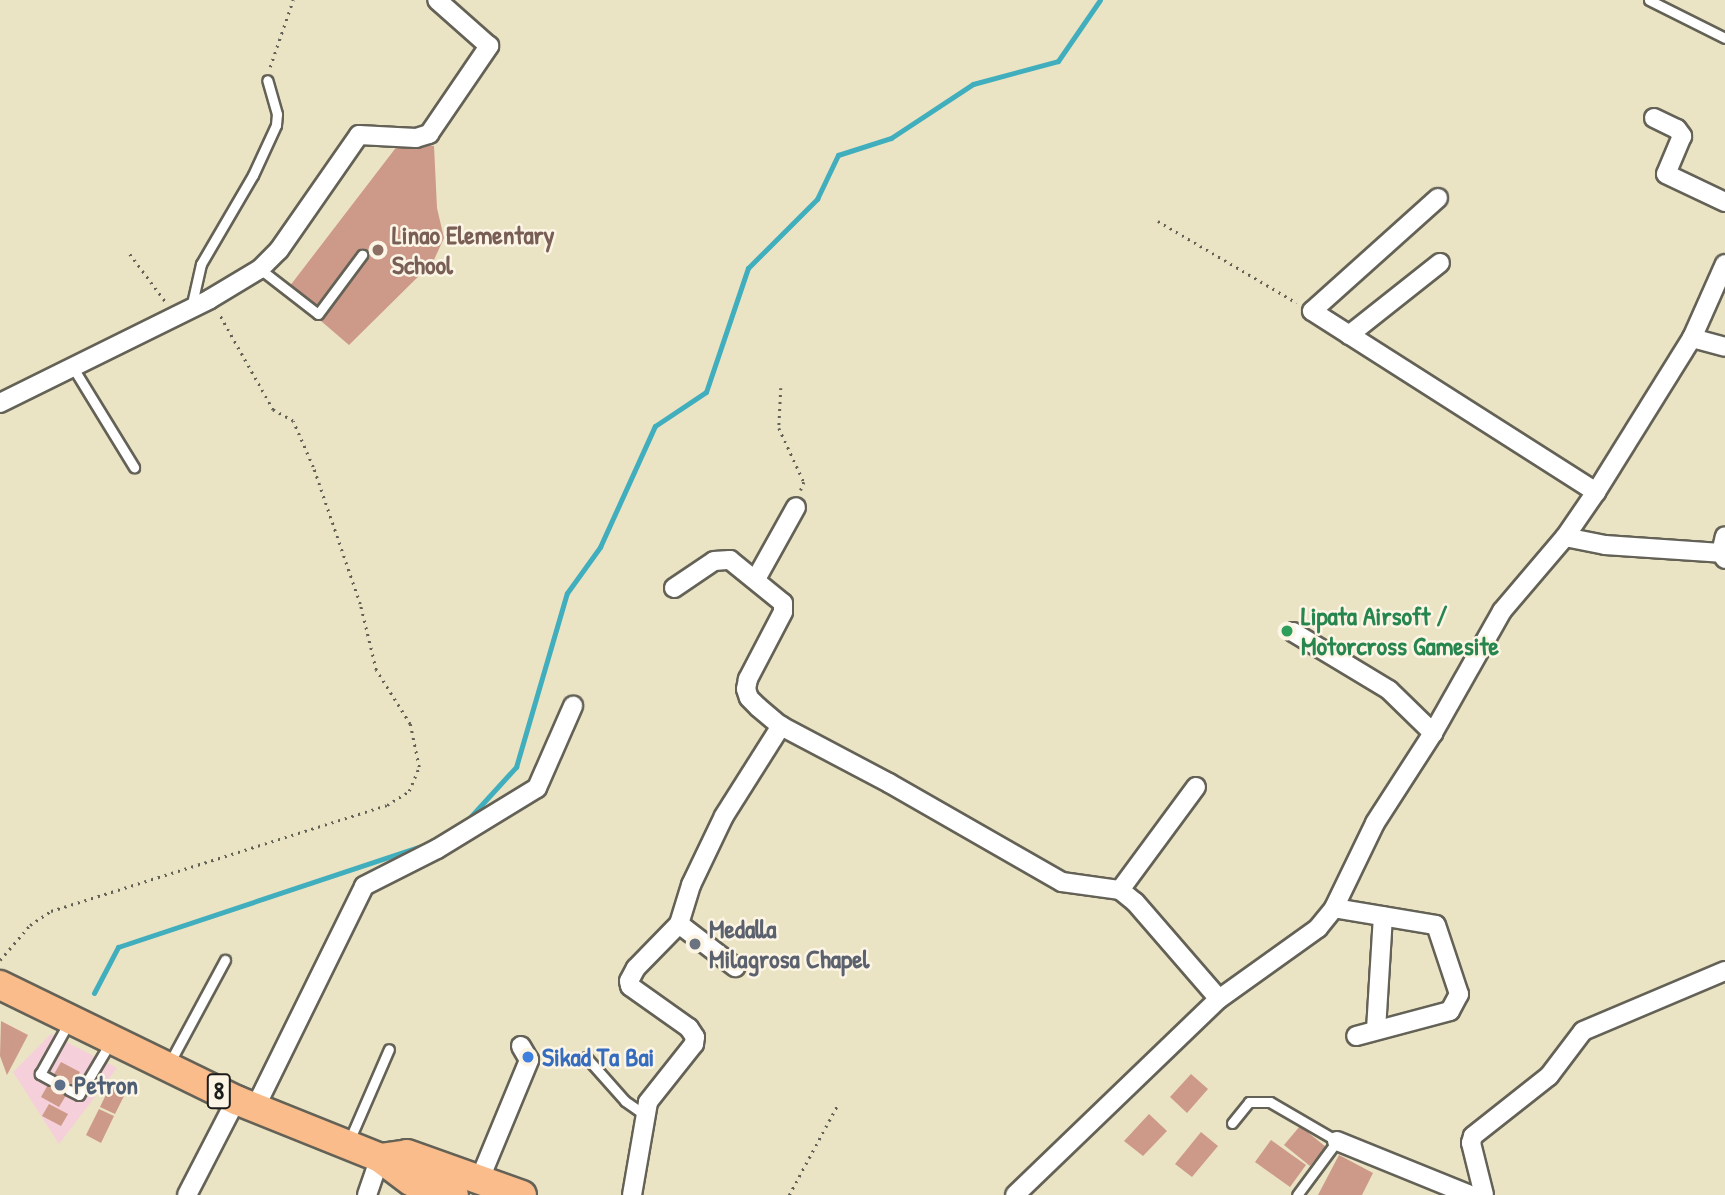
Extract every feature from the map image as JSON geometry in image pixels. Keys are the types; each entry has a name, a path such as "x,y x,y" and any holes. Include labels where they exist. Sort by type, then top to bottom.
{"highway":[{"name":"8","path":"0,985 245,1104 380,1158 411,1181 454,1195"},
{"name":"8","path":"380,1158 407,1154 522,1195"}],"street":[{"path":"0,402 210,299 260,269 279,250 359,135 423,137 486,55 489,46 487,41 437,0"},
{"path":"1654,118 1677,129 1682,136 1666,174 1725,202"},
{"path":"1438,198 1312,312 1596,492"},
{"path":"1349,335 1440,263"},
{"path":"1015,1195 1219,999 1318,929 1334,908 1374,823 1433,733 1503,611 1565,537 1692,338 1725,264"},
{"path":"1692,338 1725,347"},
{"path":"756,579 796,507"},
{"path":"1565,537 1605,545 1724,549"},
{"path":"674,589 714,561 730,560 756,579 781,600 783,612 746,689 749,698 781,726 889,783 1062,882 1120,890 1135,902 1219,999"},
{"path":"1293,632 1389,690 1433,733"},
{"path":"187,1195 245,1104 364,886 437,849 537,788 573,706"},
{"path":"632,1195 645,1115 652,1096 694,1044 695,1037 689,1028 630,986 629,981 679,924 691,885 724,816 781,726"},
{"path":"1120,890 1196,787"},
{"path":"1334,908 1429,922 1440,928 1459,994 1450,1011 1356,1036"},
{"path":"1376,1030 1382,916"},
{"path":"679,924 735,967"},
{"path":"1484,1195 1471,1143 1473,1136 1549,1076 1583,1031 1725,971"},
{"path":"479,1181 528,1060 521,1046"},
{"path":"1337,1141 1470,1195"},
{"path":"367,1195 380,1158"}],"lane":[{"path":"1649,0 1725,38"},
{"path":"183,312 201,264 272,137 277,114 268,75"},
{"path":"260,269 318,314 362,255"},
{"path":"72,366 134,467"},
{"path":"167,1067 225,960"},
{"path":"51,1080 40,1074 70,1021"},
{"path":"69,1090 79,1095 111,1041"},
{"path":"347,1146 362,1105 390,1049"},
{"path":"586,1057 625,1101 645,1115"},
{"path":"1231,1123 1249,1102 1270,1102 1337,1141 1297,1195"}],"path":[{"path":"268,75 293,0"},
{"path":"1158,221 1312,312"},
{"path":"130,254 183,312"},
{"path":"0,960 30,925 51,911 387,805 409,791 419,767 410,723 376,670 360,604 313,467 293,421 273,410 210,299"},
{"path":"781,388 779,428 804,482 796,507"},
{"path":"789,1195 838,1104"}],"shaded area":[{"path":"51,1034 117,1068 59,1144 13,1072"}],"building":[{"name":"Linao Elementary School","path":"401,141 434,146 437,208 444,238 433,262 349,345 286,291"},
{"path":"1,1021 28,1035 7,1075 0,1056"},
{"name":"Petron","path":"61,1062 80,1072 59,1107 41,1097"},
{"path":"1191,1074 1208,1089 1187,1113 1170,1097"},
{"path":"111,1084 126,1092 115,1114 100,1107"},
{"path":"49,1104 68,1114 61,1126 42,1116"},
{"path":"99,1109 114,1116 101,1143 86,1135"},
{"path":"1149,1114 1167,1131 1143,1156 1124,1141"},
{"path":"1300,1126 1326,1147 1310,1166 1284,1145"},
{"path":"1201,1132 1218,1146 1192,1177 1175,1164"},
{"path":"1271,1140 1306,1165 1290,1187 1255,1162"},
{"path":"1339,1155 1373,1173 1362,1195 1318,1195"}],"waterway":[{"path":"463,825 516,767 567,593 600,547 655,426 706,392 748,268 817,199 838,155 891,138 973,84 1058,61 1100,0"},
{"path":"94,993 118,947 434,842"}],"place":[{"name":"Linao Elementary School","path":"378,250"},
{"name":"Lipata Airsoft / Motorcross Gamesite","path":"1287,631"},
{"name":"Medalla Milagrosa Chapel","path":"695,944"},
{"name":"Sikad Ta Bai","path":"528,1057"},
{"name":"Petron","path":"60,1085"}]}
